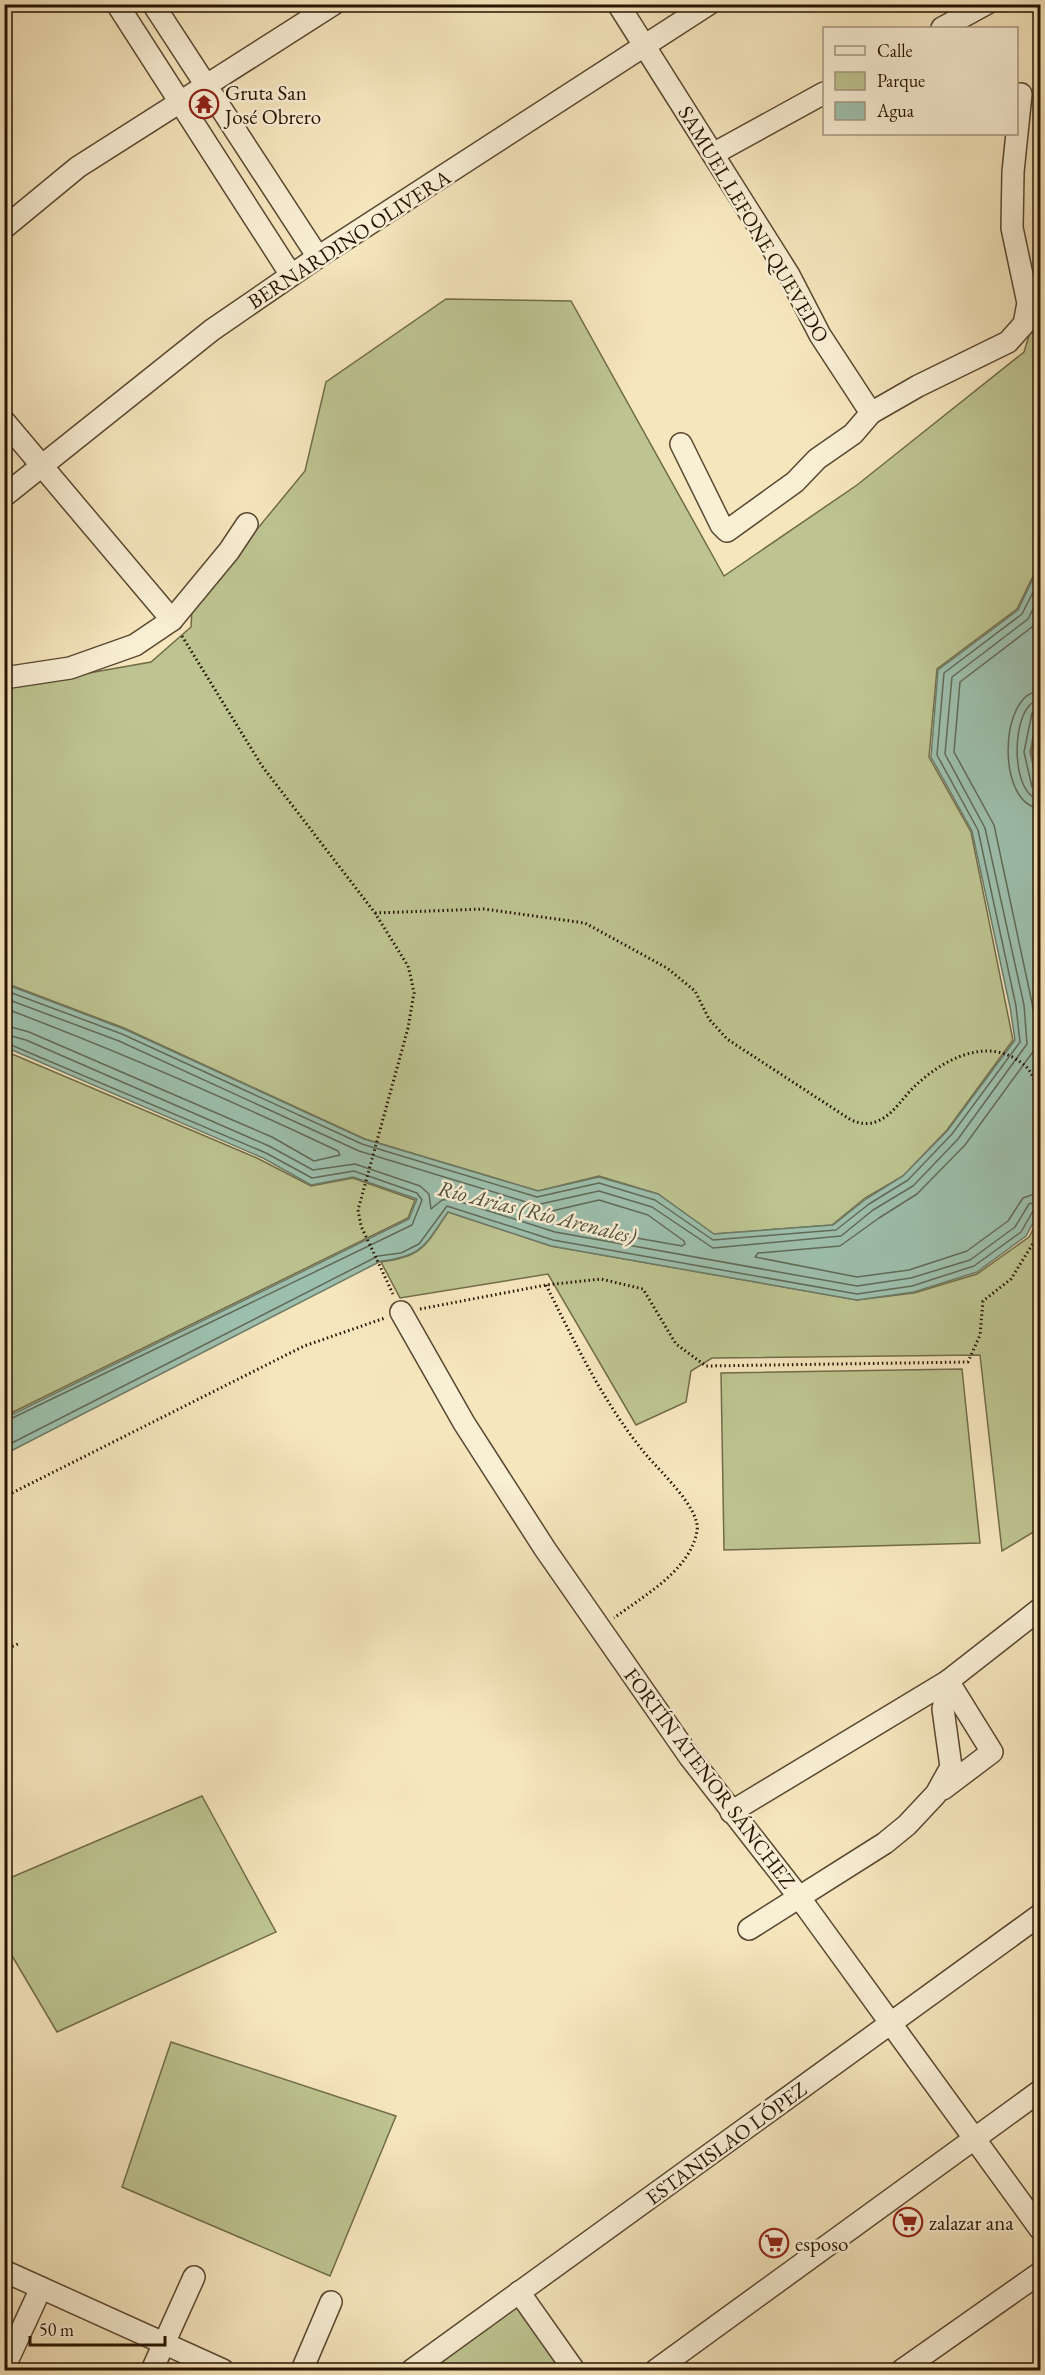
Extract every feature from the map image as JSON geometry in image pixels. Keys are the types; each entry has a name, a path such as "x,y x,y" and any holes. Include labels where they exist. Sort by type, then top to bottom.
{"street":[{"path":"117,4 291,275"},
{"path":"153,4 318,257"},
{"path":"4,228 78,167 182,103 334,4"},
{"name":"SAMUEL LEFONE QUEVEDO","path":"618,4 789,274 820,335 871,414"},
{"name":"BERNARDINO OLIVERA","path":"4,496 212,330 318,257 709,4"},
{"path":"944,27 986,4"},
{"path":"713,154 823,94"},
{"path":"1018,129 1022,94"},
{"path":"681,444 721,525 727,531 795,482 817,459 853,434 871,414 918,387 1008,342 1024,324 1028,303 1012,228 1013,172 1017,135"},
{"path":"4,421 172,620"},
{"path":"4,678 70,668 135,645 172,620 229,551 247,524"},
{"name":"FORTÍN ATENOR SÁNCHEZ","path":"401,1312 464,1423 545,1549 600,1628 731,1812 799,1898 1041,2229"},
{"path":"731,1812 948,1681 1041,1609"},
{"path":"936,1794 951,1767 943,1710 948,1681"},
{"path":"749,1929 885,1843 936,1794 992,1752 948,1681"},
{"name":"ESTANISLAO LÓPEZ","path":"412,2370 1041,1915"},
{"path":"656,2370 1041,2091"},
{"path":"4,2271 223,2370"},
{"path":"902,2370 1041,2273"},
{"path":"152,2370 194,2277"},
{"path":"4,2368 40,2288"},
{"path":"519,2292 574,2370"},
{"path":"302,2370 331,2302"}],"path":[{"path":"172,620 262,766 375,914 408,966 414,993 408,1028 384,1108 358,1210 361,1226 401,1312"},
{"path":"375,914 484,909 585,923 668,968 695,991 709,1019 727,1040 852,1120 863,1124 879,1120 892,1112 915,1086 957,1058 982,1049 1006,1053 1025,1064 1034,1077 1041,1113"},
{"path":"4,1497 303,1346 401,1312 546,1285 601,1279 643,1288 676,1344 706,1366 968,1362 980,1335 983,1301 1011,1279 1037,1238 1041,1236"},
{"path":"546,1285 588,1369 634,1440 689,1505 698,1530 687,1556 664,1580 600,1628"},
{"path":"4,1650 18,1644"}],"green space":[{"path":"1040,73 1040,300 1038,75"},
{"path":"446,299 571,301 724,576 857,485 1024,352 1040,300 1040,411 1033,428 1040,466 1040,562 1017,609 937,669 929,757 971,832 1013,1040 947,1130 903,1176 865,1198 832,1225 713,1234 658,1194 599,1176 538,1191 365,1139 124,1028 5,983 4,688 151,662 191,627 192,608 305,471 326,382"},
{"path":"1040,707 1040,791 1031,752"},
{"path":"5,1051 257,1158 311,1186 353,1178 415,1200 408,1218 5,1416"},
{"path":"448,1212 551,1246 857,1300 914,1293 977,1274 1029,1237 1040,1216 1040,1528 1002,1551 980,1355 712,1358 691,1371 686,1402 636,1425 548,1274 400,1298 381,1262 406,1257 422,1248"},
{"path":"962,1369 980,1543 724,1550 721,1373"},
{"path":"202,1796 276,1932 57,2032 5,1944 5,1880"},
{"path":"171,2042 396,2116 330,2276 122,2187"},
{"path":"516,2303 565,2370 429,2370"}],"water":[{"path":"1040,413 1040,463 1034,428"},
{"name":"Río Arias (Río Arenales)","path":"1040,564 1040,701 1030,752 1040,797 1040,1210 1026,1236 977,1272 914,1292 857,1300 551,1246 448,1212 428,1240 415,1252 381,1261 5,1454 5,1418 409,1219 417,1199 353,1177 311,1185 263,1158 5,1047 5,984 124,1029 364,1139 538,1191 599,1177 658,1194 714,1234 833,1225 866,1199 903,1176 948,1130 1015,1040 972,831 931,757 938,670 1018,610"}],"place":[{"name":"Gruta San José Obrero","path":"204,104"},
{"name":"zalazar ana","path":"908,2222"},
{"name":"esposo","path":"774,2243"}]}
